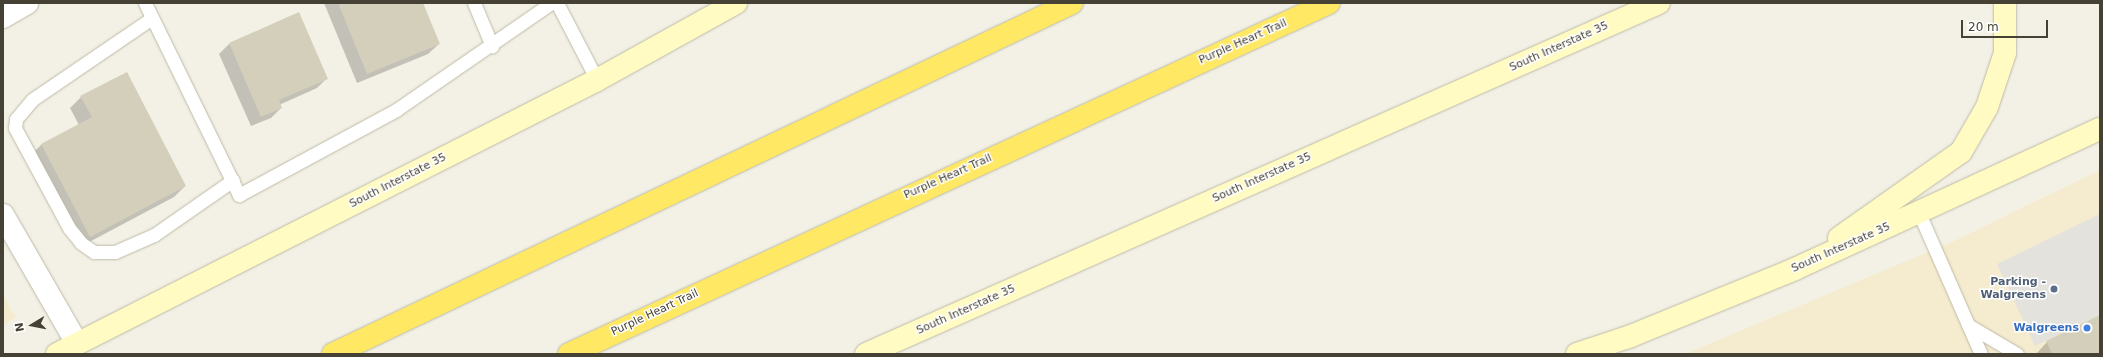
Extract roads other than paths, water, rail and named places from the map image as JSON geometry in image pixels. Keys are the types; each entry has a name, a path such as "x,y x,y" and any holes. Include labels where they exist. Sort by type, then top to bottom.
{"highway":[{"path":"333,354 1072,3"},
{"name":"Purple Heart Trail","path":"569,354 1329,3"}],"main road":[{"name":"South Interstate 35","path":"58,354 597,80 736,3"},
{"name":"South Interstate 35","path":"866,354 1659,3"},
{"path":"1795,269 1961,152 1987,107 2005,53 2005,3"},
{"name":"South Interstate 35","path":"1577,354 1604,350 1795,269 2100,129"},
{"path":"2053,151 2100,144"}],"street":[{"path":"3,17 26,3"},
{"path":"3,215 77,343"}],"lane":[{"path":"145,3 240,195 396,110 492,46 551,3"},
{"path":"474,3 492,46"},
{"path":"557,3 597,80"},
{"path":"152,18 67,74 20,112 16,128 69,228 94,252 115,252 154,235 232,180"},
{"path":"1919,213 1981,354"},
{"path":"1968,325 2018,354"}],"place":[{"name":"Parking - Walgreens","path":"2054,289"},
{"name":"Walgreens","path":"2087,328"}]}
